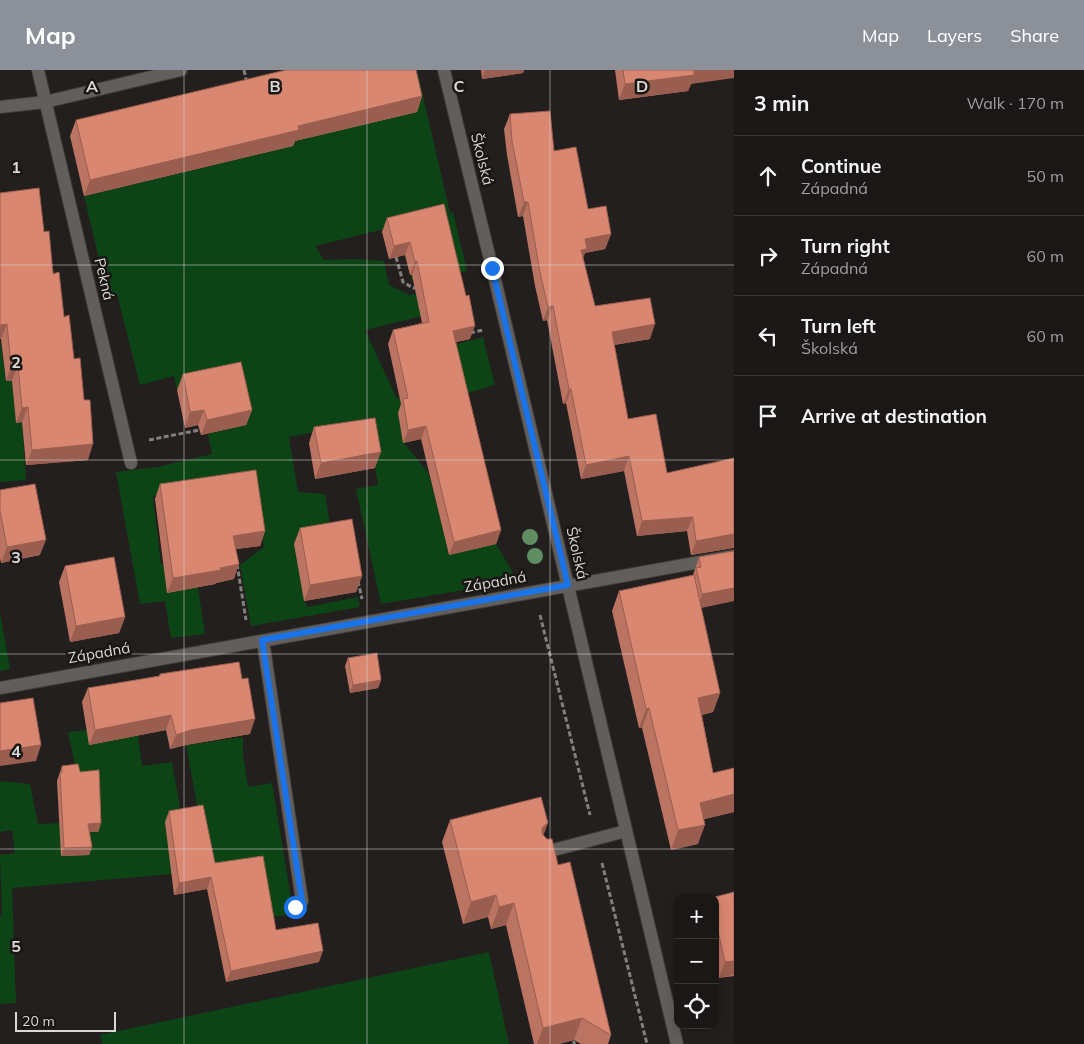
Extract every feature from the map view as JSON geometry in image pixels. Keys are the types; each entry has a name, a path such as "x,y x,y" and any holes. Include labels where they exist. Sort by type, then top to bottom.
{"street":[{"name":"Pekná","path":"38,70 131,463"},
{"path":"0,107 46,102 181,70"},
{"name":"Školská","path":"444,70 677,1044"},
{"name":"Západná","path":"0,688 734,556"},
{"path":"262,640 302,901 295,907"},
{"path":"542,853 626,831"}],"path":[{"path":"244,70 248,85"},
{"path":"396,257 403,282 413,288 422,286"},
{"path":"469,333 481,330"},
{"path":"126,444 199,430"},
{"path":"236,559 247,626"},
{"path":"358,580 363,607"}],"green space":[{"path":"407,70 417,70 450,213 315,246 324,260 357,259 384,261 389,285 409,295 425,292 430,314 365,330 397,399 464,385 454,345 483,337 495,385 398,413 404,443 429,474 449,555 496,544 518,581 381,604 356,489 378,485 369,433 329,429 289,437 298,492 325,494 332,537 304,600 307,607 358,597 360,607 251,626 240,565 264,547 254,482 153,496 161,564 196,575 205,634 171,638 165,601 140,604 116,472 158,467 212,454 208,434 246,425 235,378 177,390 174,376 140,385 117,294 108,296 84,196 210,166 292,141"},
{"path":"453,212 467,271 414,283 410,275 451,266 439,218"},
{"path":"0,339 6,381 12,381 16,423 22,422 26,480 0,482"},
{"path":"0,613 10,669 0,671"},
{"path":"87,730 138,735 142,766 172,762 182,819 199,816 186,745 243,737 243,754 248,787 272,783 292,904 287,915 272,917 172,874 12,888 16,1003 0,1004 0,916 2,915 0,855 15,853 12,830 0,832 0,781 30,784 38,824 60,823 78,780 68,732"},
{"path":"489,952 509,1044 102,1044 100,1035"}],"building":[{"path":"286,70 416,70 422,96 298,126 299,130 90,180 76,120"},
{"path":"623,70 694,70 694,75 625,84"},
{"path":"550,111 554,151 576,147 588,209 606,206 611,234 585,239 587,249 581,250 595,306 650,298 655,324 612,332 628,419 656,414 667,473 734,458 734,534 696,541 693,517 642,521 629,456 586,465 553,306 548,307 528,202 524,202 512,141 510,114"},
{"path":"39,188 44,232 49,231 53,274 59,272 64,317 69,315 74,359 80,358 84,400 90,400 93,444 32,450 28,407 22,408 18,365 11,366 7,324 0,325 0,193"},
{"path":"444,204 466,296 469,295 475,326 453,331 501,530 454,542 426,426 408,430 403,399 408,398 393,330 429,322 417,261 415,262 410,242 394,246 387,218"},
{"path":"241,362 252,410 207,420 204,410 190,412 183,374"},
{"path":"375,418 381,452 321,463 314,427"},
{"path":"256,470 265,531 233,536 239,564 220,568 221,570 173,578 160,484"},
{"path":"35,484 46,540 7,547 0,510 0,490"},
{"path":"352,519 362,576 310,585 300,528"},
{"path":"734,551 734,588 702,594 696,568 701,567 699,557"},
{"path":"114,557 125,617 76,626 65,566"},
{"path":"694,575 720,693 698,698 713,773 734,768 734,794 700,803 705,825 678,830 649,708 646,709 619,591"},
{"path":"377,653 381,680 353,685 348,658"},
{"path":"239,662 242,679 248,678 255,719 191,730 176,735 171,715 95,730 88,688 160,676 160,674"},
{"path":"33,698 41,745 0,751 0,703"},
{"path":"78,764 80,772 99,770 101,823 88,824 92,847 64,848 60,773 62,772 62,766"},
{"path":"541,797 548,823 542,828 542,834 547,839 552,839 558,865 570,862 611,1035 582,1018 543,1028 514,903 499,907 496,895 471,902 450,820"},
{"path":"203,805 215,863 263,856 276,930 318,923 323,951 231,971 211,877 179,883 169,811"},
{"path":"734,892 734,961 725,962 719,936 719,896"}],"route":[{"path":"295,907 302,901 262,640 568,585 492,268"}]}
